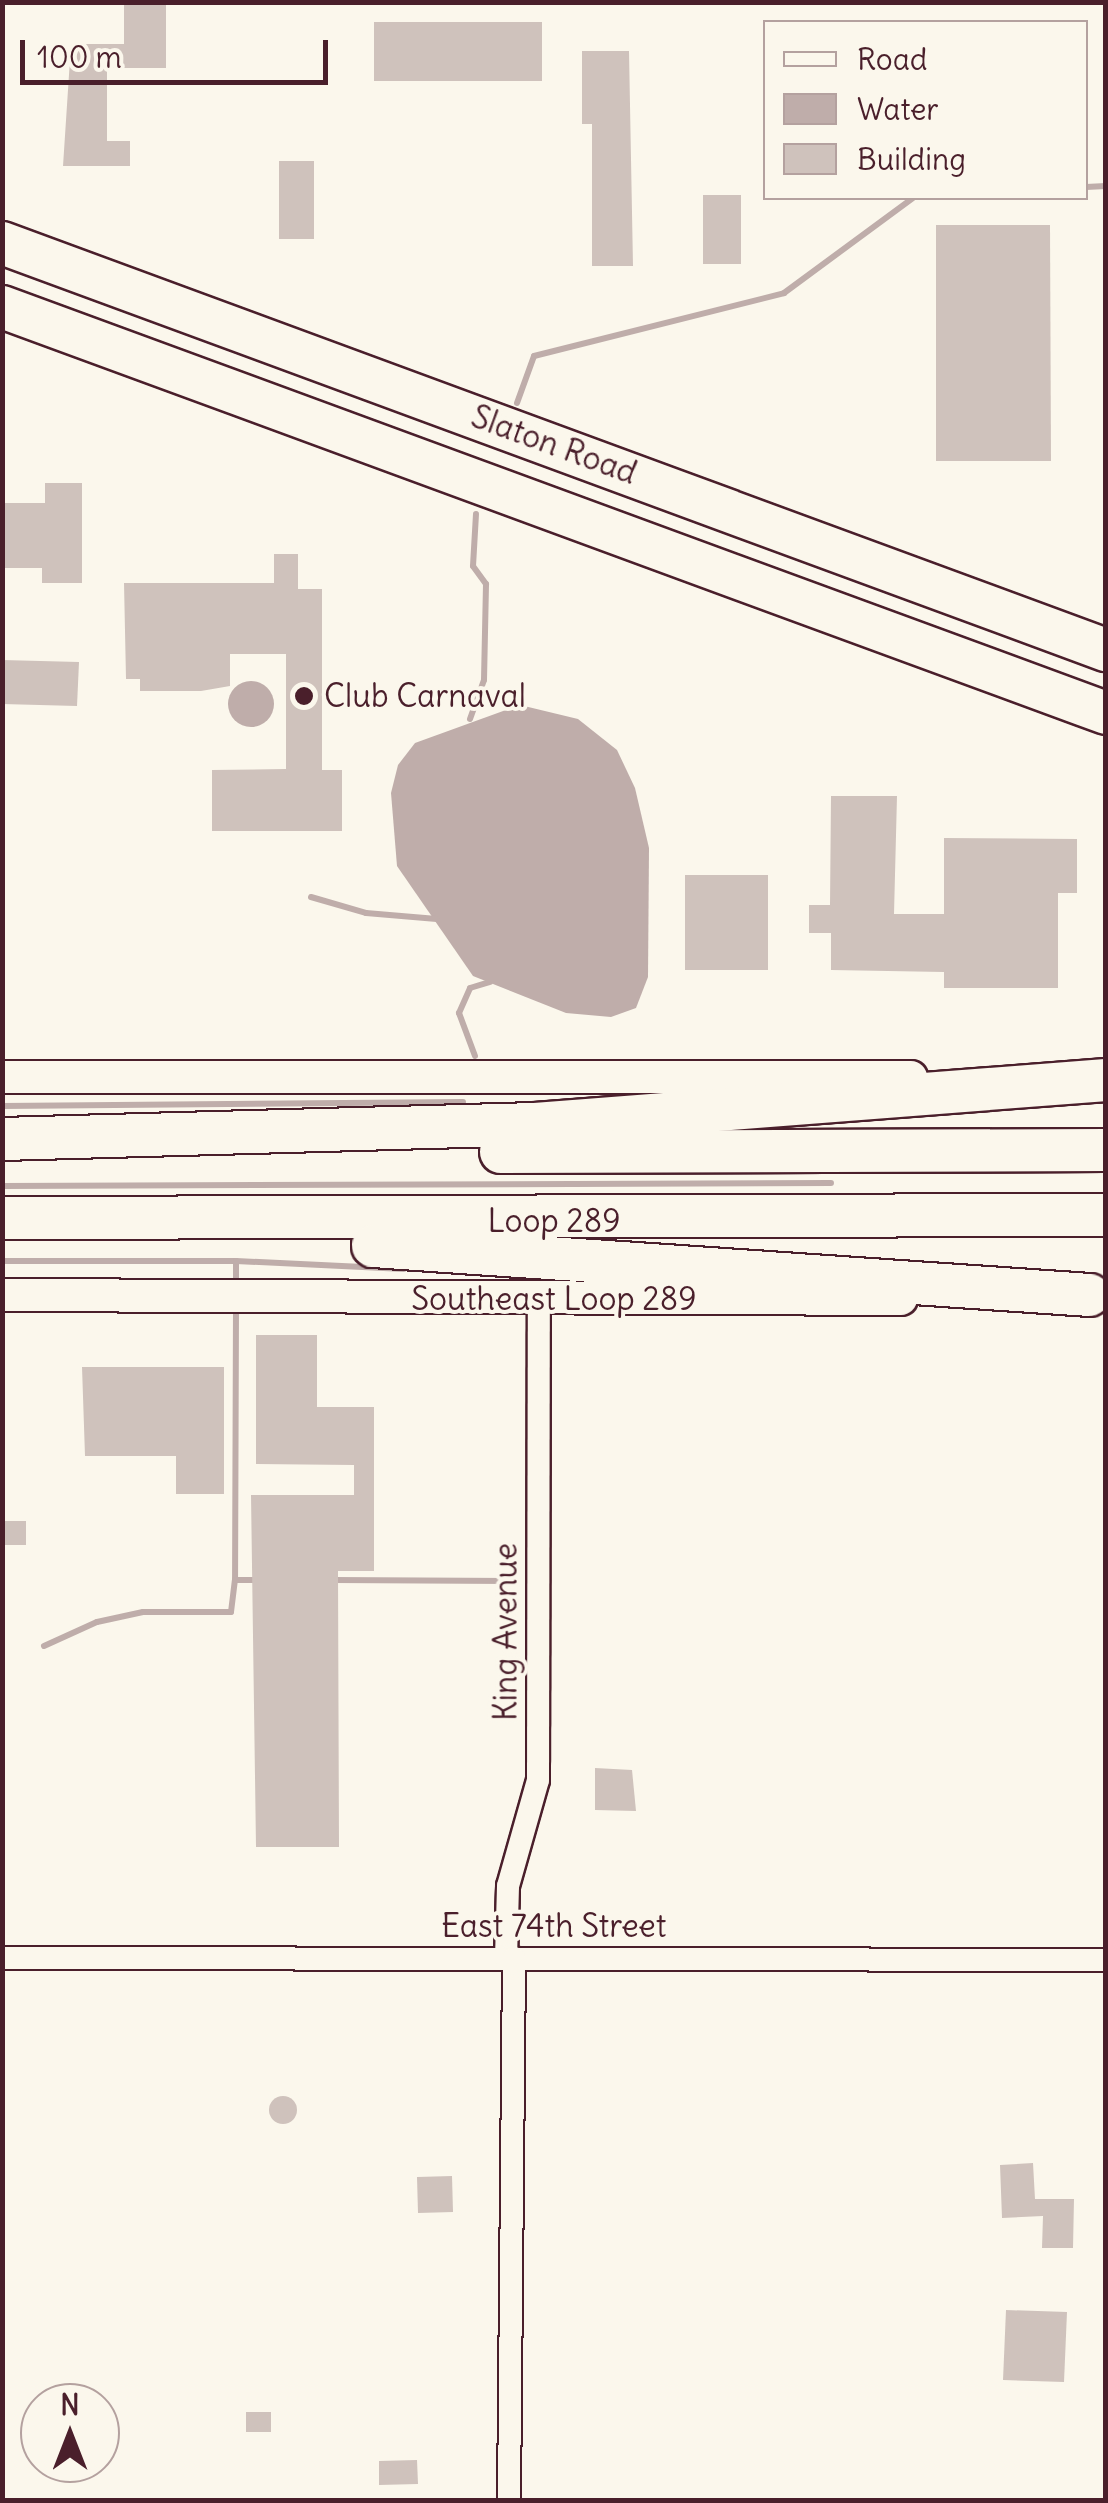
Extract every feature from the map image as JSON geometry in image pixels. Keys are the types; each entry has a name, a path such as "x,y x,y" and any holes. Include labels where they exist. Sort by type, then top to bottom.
{"highway":[{"name":"Slaton Road","path":"2,243 1106,650"},
{"name":"Slaton Road","path":"2,307 1106,713"},
{"path":"2,1139 535,1124 1106,1079"},
{"path":"2,1152 1106,1150"},
{"name":"Loop 289","path":"2,1218 1106,1215"},
{"path":"2,1234 171,1233 1097,1295"}],"main road":[{"path":"2,1078 1106,1079"},
{"name":"Southeast Loop 289","path":"2,1295 539,1300 1097,1295"}],"street":[{"name":"King Avenue","path":"509,2500 508,1886 538,1780 539,1300"},
{"name":"East 74th Street","path":"2,1958 1106,1960"}],"water":[{"path":"251,681 268,687 274,704 268,721 251,727 234,721 228,704 234,687"},
{"path":"520,705 578,719 617,750 635,788 649,848 648,977 636,1008 611,1017 566,1013 473,976 397,866 391,793 398,765 415,743"}],"building":[{"path":"124,2 166,2 166,68 107,68 107,141 130,141 130,166 63,166 71,44 124,44"},
{"path":"374,22 542,22 542,81 374,81"},
{"path":"582,51 629,51 633,266 592,266 592,124 582,124"},
{"path":"279,161 314,161 314,239 279,239"},
{"path":"703,195 741,195 741,264 703,264"},
{"path":"936,225 1050,225 1051,461 936,461"},
{"path":"45,483 82,483 82,583 42,583 42,568 2,568 2,503 45,503"},
{"name":"Club Carnaval","path":"274,554 298,554 298,589 322,589 322,770 342,770 342,831 212,831 212,770 286,769 286,654 230,654 230,686 201,691 140,691 140,679 126,679 124,583 274,583"},
{"path":"2,660 79,662 77,706 2,704"},
{"path":"831,796 897,796 894,914 944,914 944,838 1077,839 1077,893 1058,893 1058,988 944,988 944,972 831,970 831,933 809,933 809,905 830,905"},
{"path":"685,875 768,875 768,970 685,970"},
{"path":"256,1335 317,1335 317,1407 374,1407 374,1571 338,1571 339,1847 256,1847 251,1495 354,1495 354,1465 256,1464"},
{"path":"82,1367 224,1367 224,1494 176,1494 176,1456 85,1456"},
{"path":"2,1521 26,1521 26,1545 2,1545"},
{"path":"595,1768 632,1770 636,1811 595,1810"},
{"path":"283,2096 293,2100 297,2110 293,2120 283,2124 273,2120 269,2110 273,2100"},
{"path":"1033,2163 1035,2199 1074,2199 1073,2248 1042,2248 1043,2216 1002,2218 1000,2165"},
{"path":"452,2176 453,2212 418,2213 417,2177"},
{"path":"1006,2310 1067,2312 1064,2382 1003,2380"},
{"path":"246,2412 271,2412 271,2432 246,2432"},
{"path":"417,2460 418,2484 379,2485 379,2461"}],"waterway":[{"path":"1088,187 1106,186"},
{"path":"517,403 534,356 784,293 910,200"},
{"path":"470,719 484,680 486,584 473,566 476,514"},
{"path":"311,897 366,913 437,919"},
{"path":"475,1056 459,1013 470,988 490,982"},
{"path":"2,1106 463,1102"},
{"path":"2,1186 831,1183"},
{"path":"2,1261 236,1261"},
{"path":"236,1286 236,1261 404,1269"},
{"path":"236,1308 235,1580 260,1580"},
{"path":"44,1646 97,1622 143,1612 231,1612 235,1580"},
{"path":"333,1580 512,1581"}],"place":[{"name":"Club Carnaval","path":"304,696"}]}
